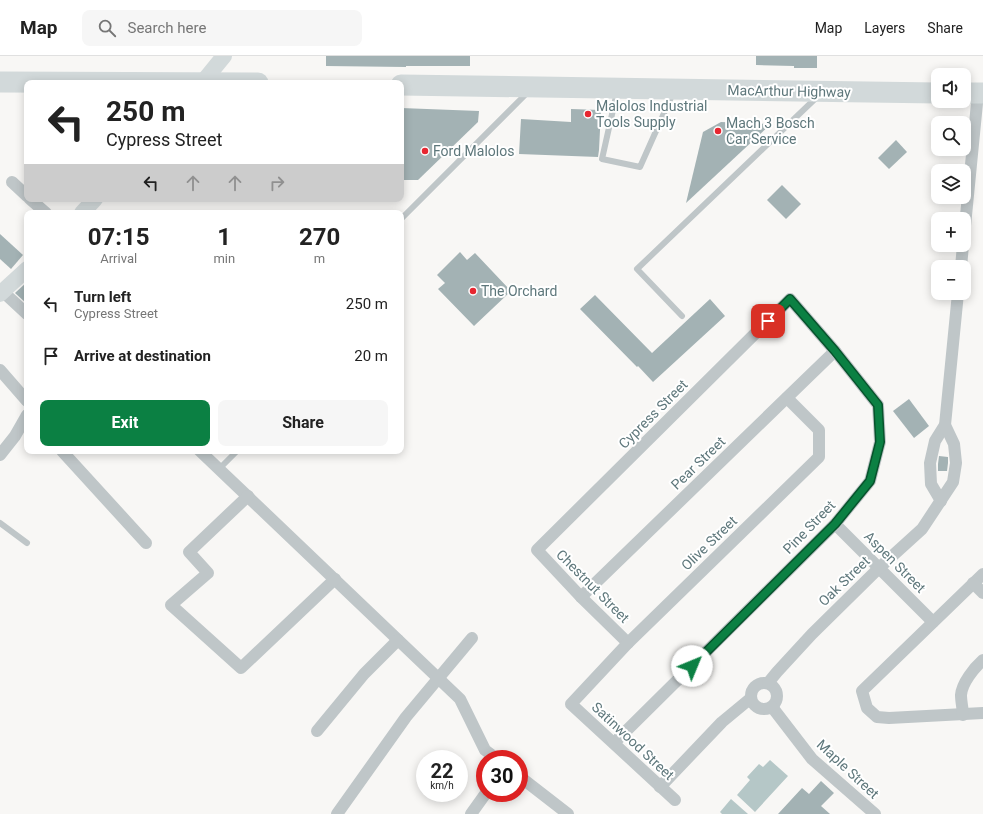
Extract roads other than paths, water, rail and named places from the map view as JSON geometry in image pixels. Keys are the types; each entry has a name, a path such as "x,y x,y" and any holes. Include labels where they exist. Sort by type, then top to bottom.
{"highway":[{"path":"0,82 24,82"},
{"name":"MacArthur Highway","path":"404,85 931,93"}],"street":[{"path":"204,80 224,56"},
{"path":"966,212 975,93"},
{"path":"12,182 24,193"},
{"path":"33,202 43,210"},
{"path":"85,210 92,202"},
{"path":"24,272 1,292 24,311"},
{"name":"Pine Street","path":"614,743 835,524 870,481 880,442 878,405 835,351 790,299"},
{"name":"Cypress Street","path":"537,550 790,299"},
{"path":"941,501 931,484 930,463 935,441 945,425 957,300"},
{"name":"Pear Street","path":"581,597 835,351"},
{"path":"0,370 24,398"},
{"name":"Olive Street","path":"571,704 628,643 819,457 819,430 787,398"},
{"path":"0,455 15,436 24,420"},
{"name":"Oak Street","path":"768,683 812,634 879,568 922,529 953,482 956,463 954,444 945,425"},
{"path":"65,454 146,543"},
{"path":"203,454 460,699 485,750"},
{"path":"248,496 189,552 208,573 171,605 241,668 335,579"},
{"name":"Aspen Street","path":"835,524 933,622"},
{"name":"Chestnut Street","path":"537,550 581,597 628,643"},
{"path":"983,574 862,691 866,708 877,717 889,718 983,713"},
{"path":"973,583 983,593"},
{"path":"337,814 406,717 472,638"},
{"path":"318,731 364,674 398,640"},
{"path":"963,715 961,694 966,680 974,668 983,660"},
{"path":"764,682 768,683 773,685 776,689 778,694 777,699 772,707 763,709 759,708 756,706 751,694 755,686 764,682"},
{"path":"660,787 722,722 752,698"},
{"name":"Satinwood Street","path":"571,704 675,800"},
{"name":"Maple Street","path":"772,707 812,758 875,814"},
{"path":"528,783 568,814"},
{"path":"471,814 480,802"}],"lane":[{"path":"404,216 533,88"},
{"path":"618,89 602,159 640,167 674,89"},
{"path":"682,316 637,269 823,91"},
{"path":"219,469 234,454"},
{"path":"0,523 27,543"}],"place":[{"name":"Malolos Industrial Tools Supply","path":"588,114"},
{"name":"Mach 3 Bosch Car Service","path":"718,131"},
{"name":"Ford Malolos","path":"425,151"},
{"name":"The Orchard","path":"473,291"}]}
